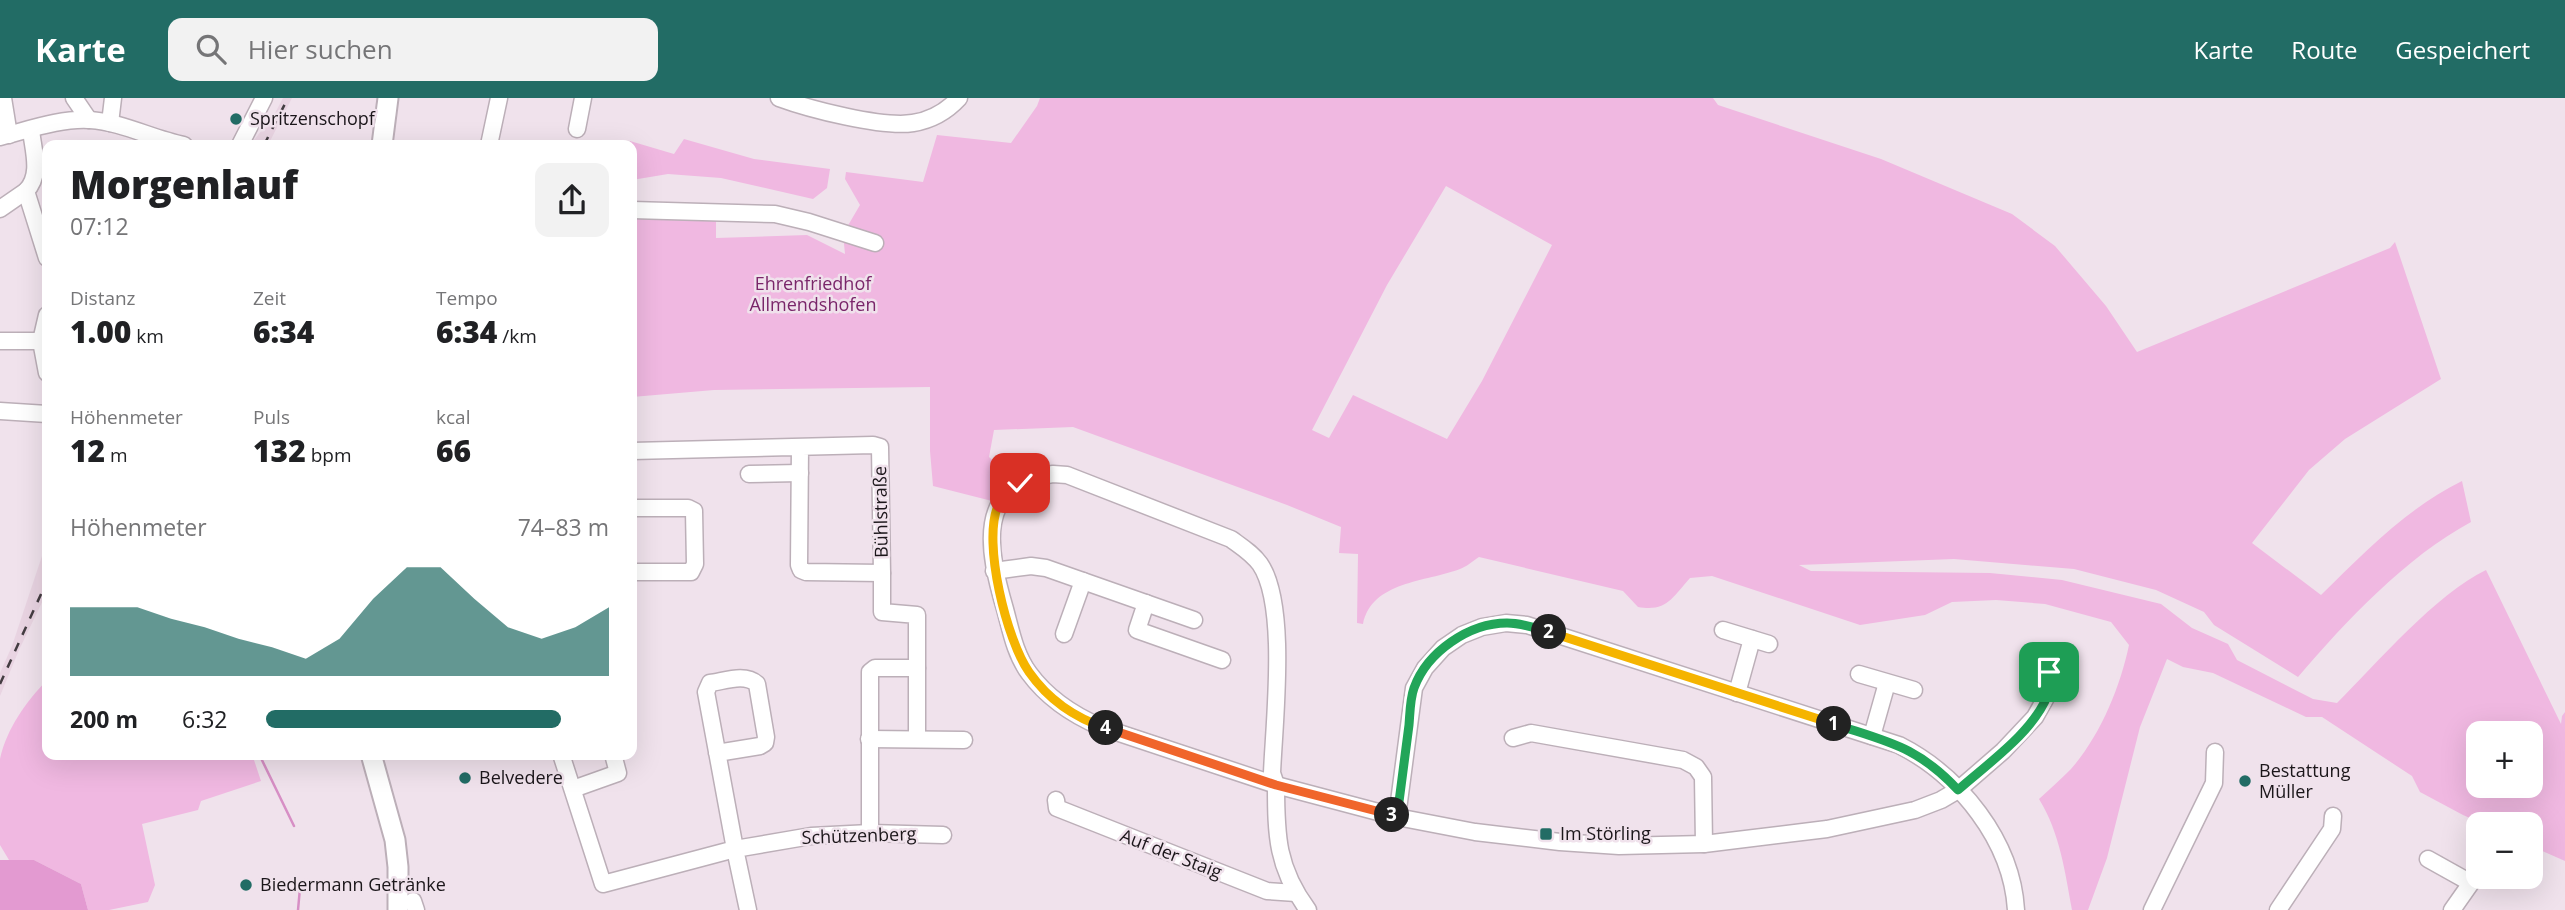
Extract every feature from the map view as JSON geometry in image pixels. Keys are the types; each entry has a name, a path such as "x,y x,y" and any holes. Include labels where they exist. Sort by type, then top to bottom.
{"main road":[{"path":"383,140 388,98"},
{"path":"373,760 395,840 403,907"}],"street":[{"path":"3,98 4,136 89,120 110,123 167,140"},
{"path":"74,98 89,120"},
{"path":"110,123 113,98"},
{"path":"243,140 264,98"},
{"path":"490,140 499,98"},
{"path":"578,129 583,98"},
{"path":"779,98 808,102 872,120 911,124 935,118 959,98"},
{"path":"0,209 26,191 35,178 31,130"},
{"path":"26,191 42,242"},
{"path":"637,210 775,214 875,243"},
{"path":"42,337 42,346"},
{"path":"0,341 41,341"},
{"path":"0,411 42,414"},
{"name":"Bühlstraße","path":"637,451 873,445 880,447 881,607 882,612 886,613 917,615 917,668"},
{"name":"Bühlstraße","path":"800,447 801,570 882,573"},
{"path":"749,474 800,473"},
{"path":"1308,910 1287,877 1276,828 1276,785 1272,774 1277,636 1270,587 1261,566 1250,552 1231,539 1067,475 1032,477 1005,494 997,507 992,526 992,551 994,571 1019,657 1030,675 1075,716 1276,785 1397,817 1475,832 1619,846 1704,844 1827,829 1915,810 1958,790 2003,751 2035,717 2049,692 2049,672"},
{"path":"637,508 688,508 694,511 695,517 695,564 691,572 637,572"},
{"path":"994,571 1031,566 1046,568 1194,620"},
{"path":"1065,634 1083,581"},
{"path":"1146,603 1137,630 1222,660"},
{"path":"1397,817 1414,688 1424,668 1443,648 1462,635 1482,627 1506,623 1527,625 1872,736 1920,756 1938,769 1984,820 2010,871 2016,910"},
{"path":"1723,630 1769,644"},
{"path":"1737,693 1752,639"},
{"path":"870,833 870,672 875,668 917,668 917,740"},
{"path":"1859,674 1914,690"},
{"path":"717,753 765,743 757,684 751,679 744,677 710,683 707,687 717,753 748,910"},
{"path":"1872,736 1887,682"},
{"path":"1513,738 1531,733 1684,760 1696,767 1703,778 1704,844"},
{"path":"869,739 964,740"},
{"path":"2152,910 2214,783 2215,751"},
{"path":"563,760 573,789 618,773 615,760"},
{"name":"Schützenberg","path":"573,789 603,884 735,849 811,836 870,833 943,835"},
{"name":"Auf der Staig","path":"1056,800 1057,808 1267,891 1296,893"},
{"path":"2278,910 2332,829 2333,816"},
{"path":"2428,859 2471,883 2452,910"}],"shaded area":[{"path":"283,98 292,98 271,140 254,140 274,115"},
{"path":"42,556 42,602 0,696 0,673 12,646"},
{"path":"0,860 34,860 81,884 88,910 0,910"}],"green space":[{"name":"Ehrenfriedhof Allmendshofen","path":"1040,98 1713,98 1718,105 1881,159 2012,214 2055,246 2106,306 2137,352 2390,248 2395,242 2441,379 2345,439 2309,470 2252,543 2321,595 2405,518 2462,481 2471,522 2447,536 2400,572 2336,634 2298,677 2214,625 2204,612 2156,590 2074,569 1954,559 1799,565 1811,571 1990,573 2062,580 2161,604 2192,628 2228,644 2237,660 2313,699 2337,703 2427,612 2447,595 2486,570 2561,724 2565,712 2565,861 2543,851 2543,812 2466,812 2466,816 2420,792 2412,776 2322,717 2306,717 2213,673 2183,667 2167,659 2140,727 2107,858 2088,910 2072,910 2057,839 2039,799 2071,769 2091,742 2114,694 2129,645 2111,622 2045,604 1996,600 1952,602 1925,615 1860,625 1712,576 1690,578 1662,605 1638,607 1623,591 1479,557 1460,569 1389,591 1377,599 1368,610 1363,624 1357,623 1358,554 1339,553 1341,527 1073,427 994,430 989,457 1009,475 996,489 992,501 933,486 930,387 714,390 637,397 637,212 716,213 716,238 807,235 845,254 843,234 860,205 845,179 846,172 923,182 937,135 1011,143","holes":["1446,186 1552,245 1482,381 1447,439 1353,395 1329,438 1312,430 1387,285"]},
{"path":"684,139 754,159 830,169 827,188 813,199 721,178 668,174 637,179 637,143 674,154"},
{"path":"42,686 42,760 254,760 261,781 201,801 198,810 142,824 155,885 148,902 109,910 88,910 81,884 34,860 9,860 0,845 0,759 7,737"}],"waterway":[{"path":"262,760 294,826"},
{"path":"298,910 300,888"}],"railway":[{"path":"267,140 288,98"},
{"path":"0,684 42,592"}],"place":[{"name":"Spritzenschopf","path":"236,119"},
{"name":"Belvedere","path":"465,778"},
{"name":"Bestattung Müller","path":"2245,781"},
{"name":"Im Störling","path":"1546,834"},
{"name":"Biedermann Getränke","path":"246,885"}],"route":[{"path":"1020,483 1005,494 997,507 992,526 994,571 1019,657 1030,675 1050,696 1075,716 1101,727 1276,785 1397,817 1414,688 1424,668 1443,648 1462,635 1482,627 1506,623 1527,625 1899,745 1938,769 1958,790 2003,751 2035,717 2049,692 2049,672"}]}
